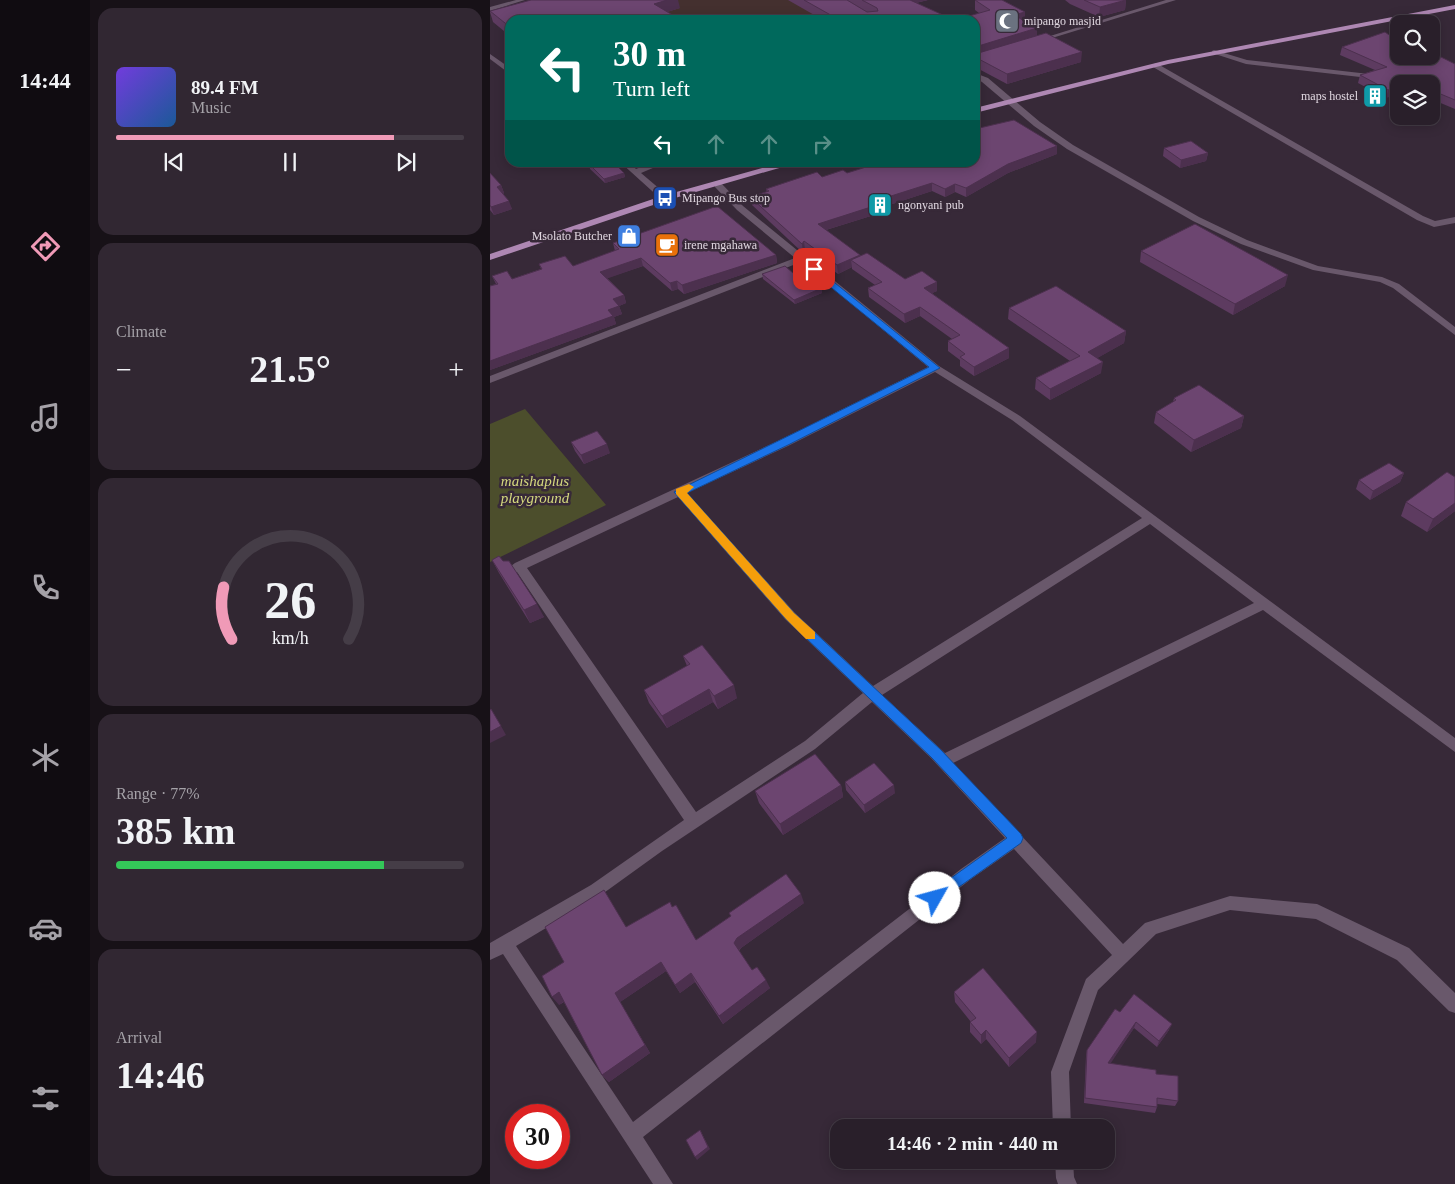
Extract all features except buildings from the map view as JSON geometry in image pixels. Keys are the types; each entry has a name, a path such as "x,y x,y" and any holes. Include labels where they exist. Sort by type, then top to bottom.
{"highway":[{"path":"980,110 1214,52 1455,7"},
{"path":"490,257 664,198 779,167"}],"street":[{"path":"1030,43 1173,0"},
{"path":"490,56 505,68"},
{"path":"1156,65 1420,218 1434,224 1455,220"},
{"path":"980,79 1070,148 1196,219 1244,242 1316,268 1382,280 1396,286 1455,332"},
{"path":"630,167 664,198"},
{"path":"636,172 650,167"},
{"path":"718,185 740,208 935,368 1016,418 1455,746"},
{"path":"490,380 801,259"},
{"path":"694,822 516,568 784,443 935,368"},
{"path":"680,492 790,616 943,761 1123,955"},
{"path":"664,1184 495,946 596,890 810,745 872,694 1150,519"},
{"path":"943,761 1263,604"},
{"path":"631,1135 966,874 1016,838"},
{"path":"1062,1119 1060,1072 1092,986 1151,928 1230,902 1316,912 1403,954 1455,1005"},
{"path":"1064,1169 1065,1178 1068,1184"}],"lane":[{"path":"490,8 522,0"},
{"path":"1214,52 1246,62 1368,76"}],"shaded area":[{"path":"674,0 830,0 858,15 620,15"}],"green space":[{"name":"maishaplus playground","path":"525,409 606,505 490,562 490,424"}],"slow traffic":[{"path":"689,487 680,492 790,616 811,635"}],"place":[{"name":"mipango masjid","path":"1007,21"},
{"name":"maps hostel","path":"1375,96"},
{"name":"Mipango Bus stop","path":"665,198"},
{"name":"ngonyani pub","path":"880,205"},
{"name":"Msolato Butcher","path":"629,236"},
{"name":"irene mgahawa","path":"667,245"}],"route":[{"path":"814,269 828,278 935,368 680,492 790,616 936,754 1016,838 935,898"}]}
